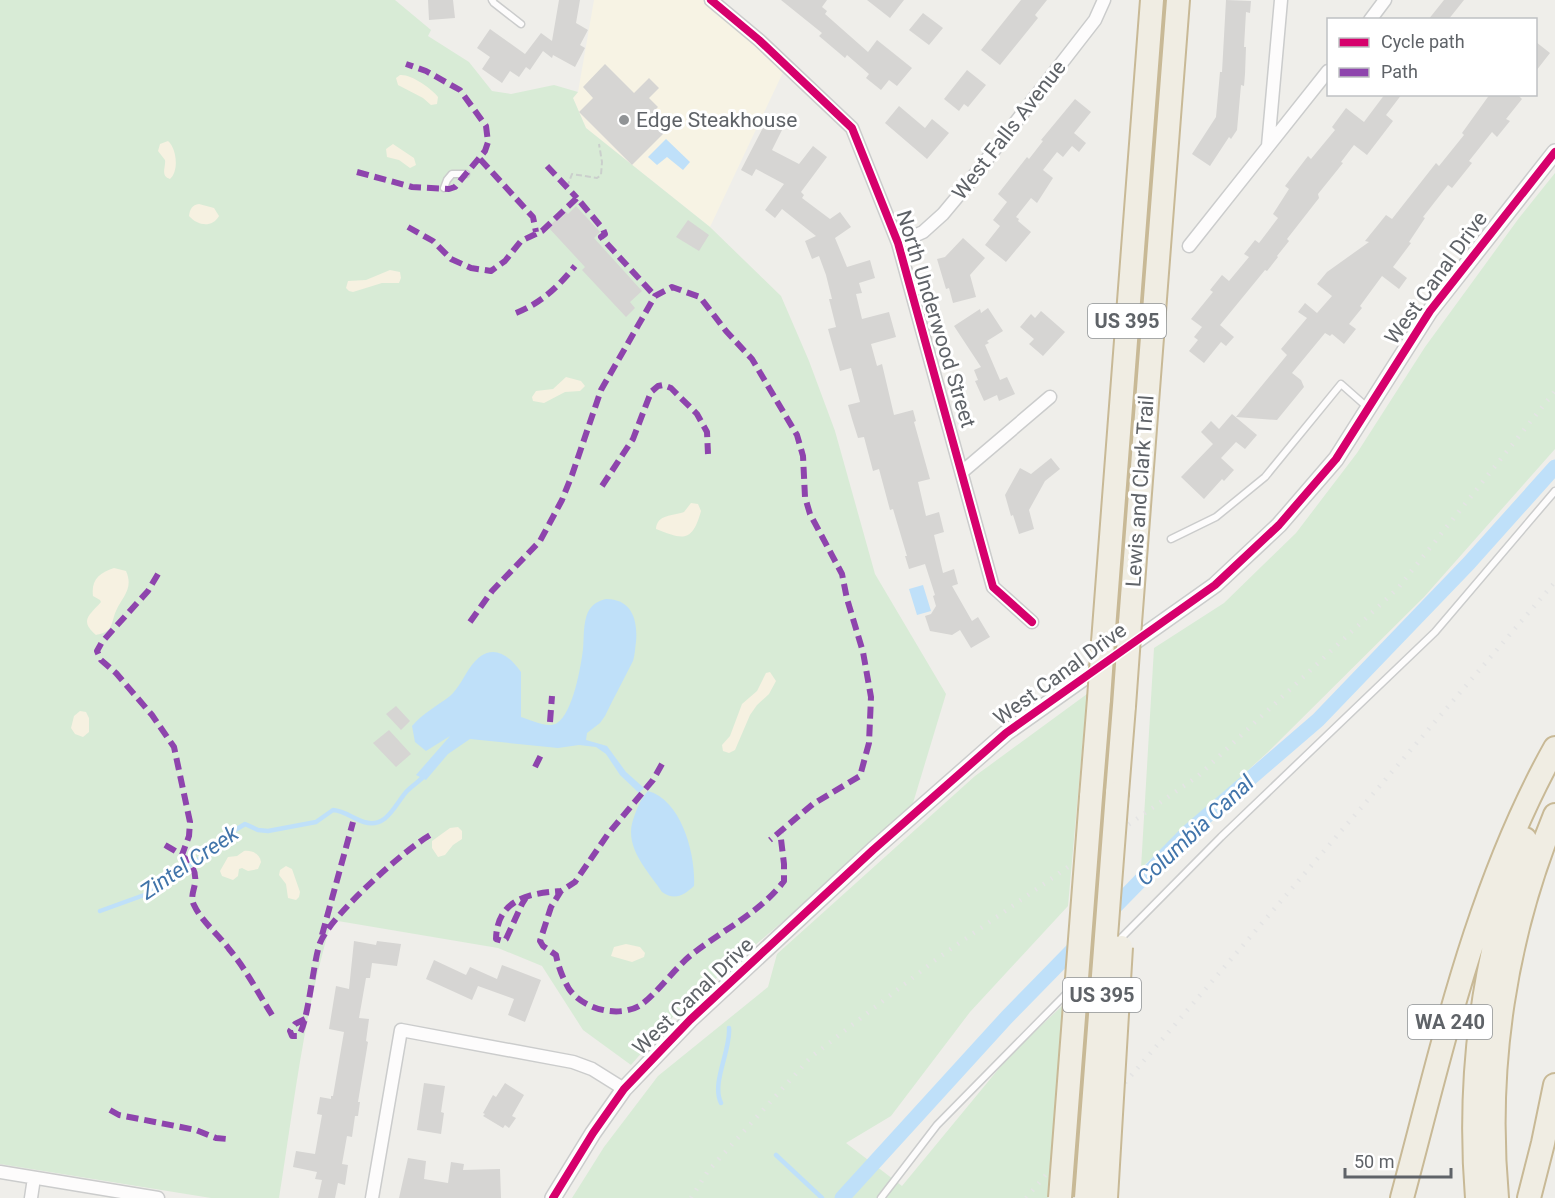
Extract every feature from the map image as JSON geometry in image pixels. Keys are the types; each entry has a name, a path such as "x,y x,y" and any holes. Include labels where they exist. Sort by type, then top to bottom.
{"highway":[{"name":"Lewis and Clark Trail","path":"1060,1198 1152,0"},
{"name":"Lewis and Clark Trail","path":"1086,1198 1178,0"},
{"name":"WA 240","path":"1402,1198 1466,963 1494,877 1523,809 1555,748"},
{"path":"1478,1198 1475,1143 1476,1086 1479,1033 1486,981 1496,932 1510,882 1535,812 1555,768"},
{"path":"1106,1198 1123,912 1123,862 1117,793"},
{"path":"1497,1198 1493,1108 1502,1008 1522,911 1555,815"},
{"path":"1529,1198 1555,1085"},
{"path":"1394,1198 1427,1104"}],"street":[{"name":"North Underwood Street","path":"711,0 759,40 852,128 898,243 993,587 1032,622"},
{"name":"West Falls Avenue","path":"898,243 923,232 943,214 1095,20 1104,0"},
{"path":"1268,147 1281,0"},
{"path":"1372,18 1385,0"},
{"path":"1189,246 1327,73"},
{"name":"West Canal Drive","path":"553,1198 593,1133 624,1089 690,1020 873,850 1006,733 1215,585 1286,517 1329,468 1430,311 1555,152"},
{"path":"962,472 1050,398"},
{"path":"372,1198 401,1030 573,1062 592,1069 624,1089"},
{"path":"0,1172 158,1198"},
{"path":"31,1198 34,1178"}],"lane":[{"path":"492,0 521,24"},
{"path":"444,188 452,174 466,174"},
{"path":"1171,539 1216,517 1265,477 1341,384 1367,407"},
{"path":"1096,964 1221,837 1435,632 1555,491"},
{"path":"881,1198 937,1125 1088,972"}],"path":[{"path":"567,187 572,174 597,178 601,175 602,162 599,144"}],"shaded area":[{"path":"594,0 711,0 786,66 710,227 586,128 573,98 578,92"}],"green space":[{"path":"0,0 395,0 431,30 428,36 469,62 492,91 511,94 554,85 578,92 573,98 586,128 710,227 781,296 809,361 835,431 875,574 946,694 910,813 678,1011 631,1065 583,1030 542,966 498,948 332,920 307,1023 279,1198 211,1198 0,1164"},
{"path":"1555,173 1555,449 1424,597 1268,752 1141,868 1154,648 1224,603 1296,533 1357,453 1425,347 1519,218"},
{"path":"1087,694 1068,906 970,1012 891,1116 846,1143 902,1186 1010,1055 1063,1005 1048,1198 572,1198 604,1147 658,1076 768,987 777,954 975,776"}],"sand":[{"path":"400,75 421,82 438,97 437,104 431,105 423,98 398,85 396,78"},
{"path":"168,141 176,160 175,171 170,179 165,176 165,160 158,151 160,144"},
{"path":"393,144 414,158 416,165 410,168 399,160 387,157 386,149"},
{"path":"199,204 214,208 219,216 216,220 209,224 201,224 189,216 192,208"},
{"path":"390,270 400,272 399,283 382,283 353,292 346,288 348,281 366,280"},
{"path":"566,377 581,381 585,386 580,391 565,392 544,403 533,401 532,397 536,391 553,389"},
{"path":"691,503 698,504 701,511 698,522 690,534 679,536 656,529 662,518 684,512"},
{"path":"114,568 126,571 128,588 109,629 96,635 87,621 101,602 93,596 93,586 100,575"},
{"path":"770,672 776,681 769,694 750,715 735,750 729,753 723,751 722,745 730,736 742,704 757,691 766,673"},
{"path":"80,711 86,712 89,718 89,732 83,737 75,734 71,728 74,716"},
{"path":"458,827 462,831 462,839 445,855 438,857 432,848 432,841 450,828"},
{"path":"244,851 253,852 259,857 261,862 258,869 248,871 239,869 238,876 233,880 222,876 220,871 228,857 237,856"},
{"path":"286,866 292,869 300,892 296,900 288,898 286,884 279,875 280,870"},
{"path":"626,944 640,947 645,953 644,957 632,962 611,956 614,947"}],"water":[{"path":"666,139 690,162 683,170 667,157 657,165 648,157"},
{"path":"923,585 931,611 917,615 909,589"},
{"path":"606,599 622,603 632,612 636,626 635,654 605,716 587,733 586,740 607,746 626,772 644,788 639,793 620,775 606,754 596,747 579,745 558,748 470,739 448,754 426,780 416,775 450,736 426,751 415,742 412,726 425,713 450,696 475,661 489,652 502,654 509,658 521,672 521,717 544,725 553,725 563,718 572,700 578,677 586,616 591,607"},
{"path":"648,791 660,796 670,805 678,817 689,845 694,886 679,896 671,896 662,892 639,859 632,840 633,820 639,804"}],"building":[{"path":"428,0 453,0 455,18 429,20"},
{"path":"559,0 580,0 576,23 588,30 580,45 585,48 575,67 553,55 552,58 543,51 530,70 526,67 519,77 510,71 502,83 482,69 490,57 477,48 490,29 525,54 541,33 552,41"},
{"path":"781,0 827,0 822,7 827,11 825,14 868,52 877,40 912,68 897,86 889,80 881,90 866,78 869,74 847,55 845,58 819,36 822,33"},
{"path":"867,0 904,0 890,18"},
{"path":"1021,0 1047,0 1035,15 1038,18 1000,65 981,50"},
{"path":"1226,0 1251,1 1250,13 1246,12 1244,86 1241,85 1237,130 1231,139 1229,137 1210,166 1192,154 1216,117 1220,72 1222,72"},
{"path":"1444,0 1464,0 1450,18 1430,18"},
{"path":"923,13 943,28 929,45 909,30"},
{"path":"1537,43 1550,53 1537,70"},
{"name":"Edge Steakhouse","path":"605,64 634,93 649,78 659,88 649,98 658,107 653,112 669,128 632,165 579,112 593,98 583,87"},
{"path":"967,70 986,85 968,107 964,104 959,111 944,99"},
{"path":"1384,96 1400,96 1386,115 1393,121 1367,155 1354,145 1318,194 1319,198 1287,239 1289,241 1278,257 1220,325 1234,337 1226,346 1221,342 1204,363 1189,351 1198,340 1194,337 1202,327 1191,319 1213,292 1210,290 1222,275 1229,281 1249,257 1244,254 1255,240 1259,243 1278,218 1273,214 1289,189 1285,186 1308,156 1311,159 1335,130 1332,127 1346,108 1364,122"},
{"path":"1489,96 1519,96 1522,99 1506,119 1510,121 1497,137 1492,132 1469,161 1472,163 1452,188 1448,185 1423,217 1425,218 1409,242 1411,243 1393,267 1407,278 1399,289 1382,276 1349,324 1356,329 1344,344 1332,334 1330,336 1325,333 1292,373 1301,380 1304,387 1277,420 1236,417 1287,355 1281,349 1307,318 1298,312 1305,303 1317,313 1332,296 1317,284 1327,272 1369,242 1365,241 1386,215 1392,219 1436,163 1439,166 1464,135 1462,133"},
{"path":"1075,99 1091,112 1074,133 1086,143 1079,152 1072,146 1063,157 1057,152 1043,170 1053,178 1037,203 1031,198 1016,217 1031,232 1006,262 985,245 1000,226 993,220 1007,202 998,194 1027,157 1029,159 1043,141 1041,140"},
{"path":"899,106 925,128 932,119 949,133 927,159 885,123"},
{"path":"766,122 782,130 772,150 799,164 813,146 827,157 801,192 804,195 802,198 830,219 840,212 851,227 835,238 847,267 870,260 875,278 859,283 862,293 856,294 862,319 889,312 896,337 871,344 877,366 882,364 894,415 913,410 916,421 914,422 930,479 918,482 926,516 939,512 944,532 934,535 943,573 954,569 958,584 952,586 972,621 978,617 990,637 971,648 960,630 952,635 930,631 925,616 931,614 936,606 933,596 935,595 925,564 909,569 893,509 890,510 879,469 873,471 864,437 858,438 852,419 848,405 860,402 851,368 840,371 828,329 836,327 826,275 819,256 812,259 805,241 816,236 782,209 775,218 765,210 784,184 756,169 752,176 741,170"},
{"path":"576,206 600,232 594,238 642,291 630,302 635,308 626,317 582,270 585,267 548,227 565,211 568,214"},
{"path":"688,220 709,235 699,251 676,237"},
{"path":"963,238 985,258 970,275 976,297 953,303 937,259 945,257"},
{"path":"988,308 1003,331 987,341 989,343 985,345 1000,380 1007,377 1015,394 999,401 997,395 984,401 975,381 978,380 974,370 981,367 954,326 980,309 981,313"},
{"path":"1041,311 1065,332 1043,356 1029,344 1034,339 1020,327 1031,314 1035,318"},
{"path":"1232,414 1257,435 1245,449 1236,442 1221,458 1234,470 1224,481 1222,479 1204,499 1181,477 1213,444 1201,432 1211,421 1219,429"},
{"path":"1051,458 1060,469 1045,481 1029,510 1034,529 1019,534 1005,495 1020,468 1031,474"},
{"path":"396,706 410,721 401,730 386,714"},
{"path":"389,730 411,754 396,767 373,743"},
{"path":"354,941 376,945 377,941 401,944 397,966 372,963 370,978 366,978 359,1018 369,1019 366,1041 368,1042 358,1102 360,1102 358,1116 355,1116 352,1137 347,1136 342,1164 348,1165 345,1185 338,1183 335,1198 318,1198 322,1180 315,1179 317,1172 293,1167 296,1151 315,1154 322,1115 317,1114 320,1097 331,1099 333,1096 344,1032 329,1029 336,986 349,989"},
{"path":"434,960 466,975 470,967 497,979 502,965 541,980 525,1022 508,1015 514,999 478,986 472,1000 426,979"},
{"path":"424,1083 445,1086 441,1112 444,1113 441,1134 417,1130"},
{"path":"505,1083 524,1095 512,1116 516,1118 509,1128 505,1125 503,1128 483,1116 493,1095 496,1097"},
{"path":"408,1158 426,1161 424,1179 448,1183 451,1162 464,1164 463,1170 500,1169 501,1198 399,1198"}],"waterway":[{"name":"Columbia Canal","path":"842,1198 1007,1017 1187,833 1318,720 1469,563 1555,467"},
{"name":"Zintel Creek","path":"100,911 147,894 198,860 216,842 245,824 258,830 268,831 316,822 333,810 364,822 379,822 390,814 407,791 425,775"},
{"name":"Zintel Creek","path":"721,1103 718,1086 729,1028"},
{"name":"Zintel Creek","path":"776,1155 822,1198"}],"railway":[{"path":"691,1198 708,1171 811,1057 938,958 1198,776 1398,588 1555,391"},
{"path":"1026,1198 1555,582"}],"marked path":[{"path":"357,172 412,187 449,189 455,187 485,151 488,142 486,126 460,90 426,71 406,64"},
{"path":"480,159 533,217 536,232"},
{"path":"547,166 577,198"},
{"path":"408,227 433,241 451,259 471,268 491,271 505,261 521,241 542,231 577,198 603,229 605,234 601,237 655,296"},
{"path":"516,313 548,294 575,266"},
{"path":"470,622 492,591 540,541 562,500 601,390 655,296 672,287 700,297 726,331 752,359 797,435 803,456 805,497 810,514 842,574 863,652 871,697 869,743 860,776 813,804 770,840"},
{"path":"602,486 633,439 651,392 658,386 671,388 697,414 707,432 708,454"},
{"path":"158,574 148,591 102,642 97,651 101,660 116,673 152,715 174,747 190,822 189,836 182,855"},
{"path":"550,722 552,696"},
{"path":"535,767 543,751"},
{"path":"662,764 653,780 608,834 575,882 561,891 551,907 540,941 556,955 569,989 583,1002 601,1010 611,1011 630,1010 639,1006 691,955 764,902 784,881 780,831"},
{"path":"322,935 353,822"},
{"path":"305,1019 295,1024 290,1031 292,1036 298,1036 302,1030 305,1020 308,1007 317,952 327,931 370,884 405,853 432,834"},
{"path":"165,845 191,864 195,876 192,897 194,905 201,917 241,965 272,1015"},
{"path":"527,896 522,904 506,939 503,941 496,939 502,915 516,901 526,897 537,894 561,891"},
{"path":"110,1110 119,1115 196,1130 216,1138 227,1139"}],"cycle path":[{"path":"711,0 759,40 852,128 898,243 993,587 1032,622"},
{"path":"553,1198 593,1133 624,1089 690,1020 873,850 1006,733 1215,585 1279,525 1336,459 1430,311 1555,152"}],"place":[{"name":"Edge Steakhouse","path":"624,120"}]}
